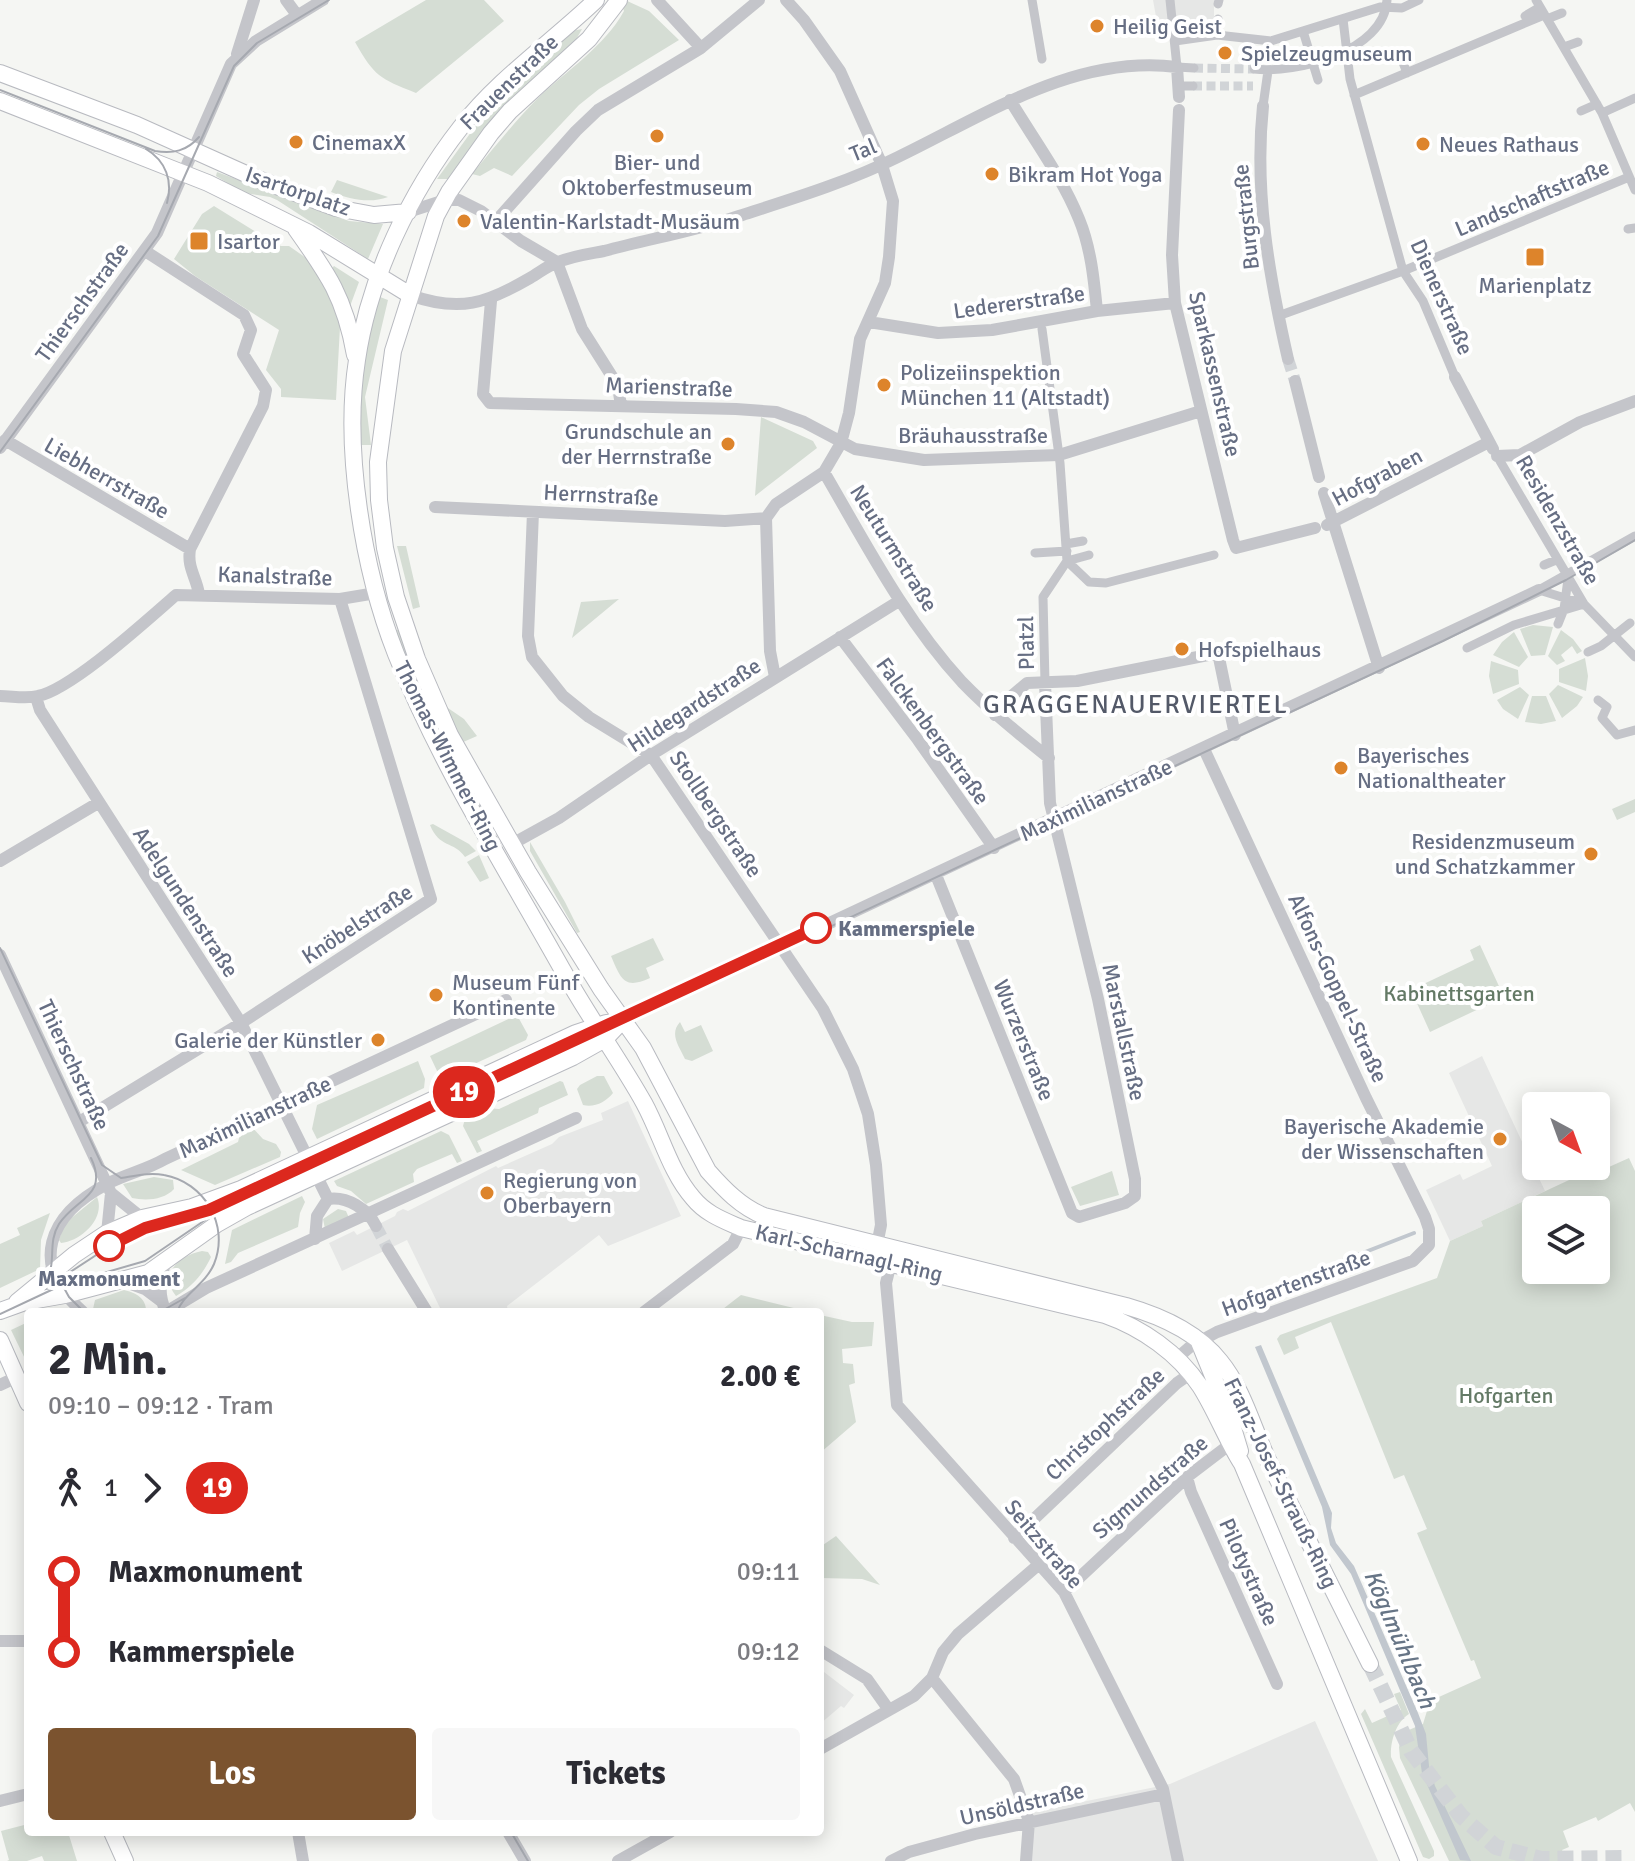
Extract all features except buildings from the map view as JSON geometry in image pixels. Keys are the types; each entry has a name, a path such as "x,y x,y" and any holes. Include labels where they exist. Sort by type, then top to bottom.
{"main road":[{"name":"Frauenstraße","path":"408,212 449,143 473,112 596,0"},
{"name":"Frauenstraße","path":"445,200 468,163 500,122 589,39 619,0"},
{"name":"Isartorplatz","path":"0,73 336,208 374,215 408,212"},
{"name":"Isartorplatz","path":"0,101 183,173 293,224 410,295"},
{"path":"410,295 425,246 445,200"},
{"path":"379,278 408,212 417,224 425,246"},
{"path":"293,224 336,288 347,318 356,362"},
{"name":"Thomas-Wimmer-Ring","path":"379,278 366,316 356,362 354,446 362,523 376,593 397,654 456,780 600,1032"},
{"name":"Thomas-Wimmer-Ring","path":"410,295 393,351 378,470 381,525 403,618 431,695 450,735 512,844 623,1020"},
{"path":"354,446 366,454 381,446"},
{"path":"535,920 541,912 557,915"},
{"name":"Maximilianstraße","path":"6,1308 148,1273 218,1223 312,1167 623,1020"},
{"name":"Karl-Scharnagl-Ring","path":"623,1020 643,1048 708,1171 759,1214 1152,1313 1198,1341"},
{"name":"Karl-Scharnagl-Ring","path":"600,1032 647,1108 689,1194 703,1208 741,1228 1105,1315 1139,1329 1190,1374"},
{"name":"Maximilianstraße","path":"6,1308 107,1233 142,1218 210,1201 312,1167"},
{"path":"703,1208 715,1202 721,1185"},
{"path":"0,1340 24,1394"},
{"name":"Franz-Josef-Strauß-Ring","path":"1198,1341 1238,1439 1242,1464"},
{"name":"Franz-Josef-Strauß-Ring","path":"1198,1341 1220,1360 1227,1371 1370,1664"},
{"name":"Franz-Josef-Strauß-Ring","path":"1190,1374 1242,1464 1409,1861"},
{"path":"114,1836 125,1861"}],"street":[{"name":"Thierschstraße","path":"3,444 158,231 231,64 254,0"},
{"path":"286,0 297,15"},
{"path":"231,64 256,41 323,0"},
{"path":"657,0 701,48"},
{"path":"496,221 598,110 701,48 759,0"},
{"path":"775,677 770,651 766,518 776,504 824,472 841,443 849,413 860,339 885,283 893,201 882,165 840,71 786,0"},
{"path":"1032,0 1042,59"},
{"path":"1170,0 1177,67 1194,68"},
{"path":"1175,41 1217,35 1271,41 1387,3 1402,8 1419,0"},
{"path":"1254,69 1268,71 1312,63 1346,51 1380,23 1387,3"},
{"path":"1343,19 1355,98 1483,42 1535,11 1562,13"},
{"path":"1535,11 1564,47 1599,108 1630,171 1635,190"},
{"path":"1217,35 1218,19"},
{"path":"1303,31 1318,80"},
{"path":"1564,47 1578,42"},
{"path":"1407,58 1402,60 1407,73"},
{"name":"Tal","path":"410,295 441,304 491,301 557,262 736,217 882,165 1010,100 1049,84 1128,66 1177,67"},
{"name":"Sparkassenstraße","path":"1177,67 1179,98 1172,255 1175,303 1235,544 1325,525"},
{"name":"Burgstraße","path":"1268,71 1259,143 1261,203 1278,316 1288,359"},
{"path":"1179,98 1193,86"},
{"path":"1253,86 1265,86"},
{"name":"Dienerstraße","path":"1355,98 1403,271 1423,301 1455,377 1498,458"},
{"path":"1581,111 1635,98"},
{"path":"1010,100 1061,181 1080,222 1093,271 1097,311"},
{"name":"Landschaftstraße","path":"1278,316 1403,271 1630,171"},
{"path":"445,200 459,200 557,262 582,329 618,386 621,406"},
{"name":"Isartorplatz","path":"408,212 445,200"},
{"name":"Kanalstraße","path":"145,251 244,315 251,330 243,354 265,387 266,397 190,549 188,562 199,594 340,599 376,593"},
{"name":"Marienstraße","path":"491,301 483,394 490,403 776,412 804,422 841,443"},
{"name":"Ledererstraße","path":"869,322 916,331 992,330 1097,311 1175,303"},
{"path":"1042,329 1059,455 1067,552 1089,582 1108,587 1144,573 1214,555"},
{"path":"1295,381 1319,477"},
{"path":"1498,458 1520,455 1580,422 1635,401"},
{"name":"Bräuhausstraße","path":"841,443 855,449 924,460 1059,455 1201,411"},
{"name":"Hofgraben","path":"1379,668 1325,525 1489,442"},
{"name":"Liebherrstraße","path":"3,444 190,549"},
{"name":"Residenzstraße","path":"1498,458 1584,604 1610,638 1631,656"},
{"name":"Neuturmstraße","path":"824,472 899,601 960,679 995,715 1049,758"},
{"path":"1324,493 1325,525"},
{"name":"Herrnstraße","path":"435,507 725,521 766,518"},
{"name":"Stollbergstraße","path":"533,512 528,636 532,657 563,696 589,717 651,755 823,1009 861,1090 873,1137 881,1225 877,1245"},
{"name":"Maximilianstraße","path":"623,1020 1379,668 1567,578 1635,536"},
{"path":"1067,552 1083,541"},
{"name":"Platzl","path":"1045,683 1043,597 1067,552"},
{"path":"1035,553 1089,555"},
{"path":"1544,565 1556,560"},
{"path":"1558,624 1567,578"},
{"name":"Residenzstraße","path":"1539,590 1564,604 1584,604"},
{"path":"0,696 36,697 84,671 176,595 199,594"},
{"name":"Knöbelstraße","path":"79,1122 241,1023 431,899 340,599"},
{"name":"Hildegardstraße","path":"512,844 559,818 651,755 899,601"},
{"path":"1467,648 1564,604"},
{"path":"1588,652 1630,623"},
{"name":"Falckenbergstraße","path":"840,637 994,848"},
{"path":"995,715 1001,705 1027,683 1077,681 1218,653 1235,735"},
{"path":"1045,683 1050,803 1054,819"},
{"name":"Adelgundenstraße","path":"36,697 37,705 98,803 241,1023 328,1199"},
{"path":"1598,700 1607,707 1602,718 1617,735 1635,730"},
{"name":"Alfons-Goppel-Straße","path":"1204,749 1425,1217 1429,1245"},
{"path":"0,861 98,803"},
{"name":"Marstallstraße","path":"1054,819 1098,999 1135,1179 1135,1196 1125,1203 1079,1217"},
{"name":"Wurzerstraße","path":"936,875 1072,1213 1079,1217"},
{"name":"Thierschstraße","path":"0,955 109,1189 142,1218"},
{"name":"Maximilianstraße","path":"53,1273 50,1251 57,1226 78,1204 165,1159 506,1000"},
{"path":"164,1306 576,1118"},
{"path":"107,1233 109,1189"},
{"path":"315,1239 316,1220 321,1206 328,1199 347,1200 369,1214 376,1226"},
{"path":"210,1201 218,1223"},
{"path":"649,1308 733,1244 741,1228"},
{"name":"Hofgartenstraße","path":"1176,1359 1198,1341 1252,1318 1413,1261 1429,1245"},
{"path":"388,1249 425,1308"},
{"path":"164,1306 160,1285 165,1263"},
{"name":"Seitzstraße","path":"891,1263 886,1283 897,1405 1037,1566 1064,1592 1164,1794 1178,1861"},
{"path":"53,1273 65,1295 79,1308"},
{"path":"123,1281 145,1289 164,1306"},
{"name":"Christophstraße","path":"1014,1538 1190,1374"},
{"path":"0,1385 17,1377"},
{"name":"Sigmundstraße","path":"1064,1592 1187,1477 1229,1445"},
{"name":"Pilotystraße","path":"1187,1477 1277,1684"},
{"path":"824,1747 906,1701 932,1678 950,1643 1037,1566"},
{"path":"0,1641 24,1641"},
{"path":"824,1652 867,1679 889,1710"},
{"path":"932,1678 1014,1779 1029,1821 1026,1861"},
{"name":"Unsöldstraße","path":"891,1861 909,1852 1029,1821 1164,1794"},
{"path":"0,1801 24,1795"},
{"path":"299,1836 303,1861"},
{"path":"510,1836 525,1861"},
{"path":"618,1861 663,1836"}],"shaded area":[{"path":"1153,0 1214,0 1214,20 1181,26 1181,36 1160,39"},
{"name":"Bayerische Akademie der Wissenschaften","path":"1482,1056 1522,1142 1522,1180 1540,1180 1545,1191 1534,1196 1522,1196 1522,1202 1481,1221 1483,1226 1450,1241 1426,1190 1460,1174 1463,1180 1492,1166 1449,1073"},
{"name":"Regierung von Oberbayern","path":"628,1101 681,1216 608,1246 599,1235 507,1308 440,1308 407,1240 342,1271 329,1243 354,1231 357,1235 403,1209 408,1211 496,1166 498,1168 552,1144 559,1137 603,1120 601,1113"},
{"path":"1261,1345 1332,1513 1331,1528 1336,1543 1354,1566 1418,1713 1426,1734 1429,1766 1435,1786 1471,1861 1460,1860 1422,1773 1415,1726 1351,1574 1330,1545 1322,1507 1255,1347"},
{"path":"824,1672 854,1695 844,1708 841,1706 824,1721"},
{"path":"1315,1721 1378,1861 1028,1861 1028,1813 1170,1784"}],"green space":[{"path":"426,0 484,0 504,21 416,93 379,75 355,42"},
{"path":"625,0 649,11 679,40 599,89 579,105 512,176 494,168 480,176 472,174 473,169 537,99 606,36 624,11 622,5"},
{"path":"582,29 572,47 496,114 448,179 437,179 490,106 572,31"},
{"path":"217,172 349,221 383,224 368,259 277,200 244,193 216,176"},
{"path":"337,180 388,197 360,200 345,197 331,192"},
{"path":"214,206 309,260 337,304 340,327 336,400 281,397 281,389 266,370 279,330 174,259 202,214"},
{"path":"334,266 359,282 349,309 345,292 331,269"},
{"path":"380,297 388,300 365,397 371,445 361,445 364,370"},
{"path":"761,417 813,441 817,448 755,496"},
{"path":"397,546 406,546 420,607 413,609"},
{"path":"619,599 572,638 581,602"},
{"path":"1533,625 1553,627 1545,655 1531,656 1520,629"},
{"path":"400,629 494,825 490,828 457,768 394,631"},
{"path":"1561,630 1582,651 1577,654 1572,646 1561,655 1565,661 1557,665 1548,656"},
{"path":"1514,632 1528,657 1519,667 1493,655"},
{"path":"1585,658 1588,676 1586,691 1559,682 1559,669"},
{"path":"1491,661 1518,670 1519,684 1493,694 1489,676"},
{"path":"1558,685 1583,697 1562,718 1549,694"},
{"path":"1520,687 1529,695 1518,719 1503,709 1497,700"},
{"path":"1532,696 1546,696 1556,721 1541,724 1525,722"},
{"path":"445,706 464,719 477,736 461,743"},
{"path":"1635,799 1635,812 1617,820 1612,809"},
{"path":"430,825 476,851 465,857 438,837"},
{"path":"530,842 580,932 577,933 530,851"},
{"path":"479,855 489,878 480,882 467,862"},
{"path":"653,938 664,960 646,968 650,978 634,983 624,980 611,956"},
{"name":"Kabinettsgarten","path":"1480,945 1504,997 1430,1032 1411,990 1474,960 1470,950"},
{"path":"517,1015 528,1035 526,1040 444,1078 438,1073 430,1056"},
{"path":"680,1022 685,1032 701,1025 713,1051 692,1061 685,1059 675,1036"},
{"path":"418,1061 425,1079 424,1088 317,1139 312,1129 317,1105"},
{"path":"597,1076 604,1076 613,1093 600,1104 583,1105 577,1089"},
{"path":"560,1081 568,1095 539,1108 538,1113 477,1141 482,1151 477,1153 463,1126 465,1119 487,1108 499,1109"},
{"path":"251,1126 263,1139 276,1144 281,1152 280,1157 215,1185 181,1170 238,1142 241,1130"},
{"path":"441,1131 449,1135 462,1161 457,1163 452,1154 417,1169 413,1174 414,1182 366,1204 334,1181"},
{"name":"Hofgarten","path":"1629,1158 1635,1171 1635,1812 1630,1803 1598,1821 1596,1817 1563,1831 1569,1847 1562,1850 1567,1861 1449,1861 1400,1758 1399,1747 1404,1732 1423,1724 1430,1701 1481,1678 1417,1533 1427,1529 1404,1475 1394,1479 1331,1322 1295,1337 1299,1348 1284,1355 1277,1339 1280,1335 1437,1278 1450,1241 1483,1226 1481,1221 1522,1202 1522,1284 1610,1284 1610,1196 1535,1196 1569,1180 1610,1180 1610,1167"},
{"path":"1112,1171 1119,1195 1080,1206 1071,1187"},
{"path":"154,1177 173,1180 174,1189 160,1197 137,1199 132,1198 123,1184"},
{"path":"302,1196 305,1202 298,1227 238,1253 225,1264 232,1230"},
{"path":"97,1197 98,1213 90,1227 76,1238 61,1243 59,1240 64,1224"},
{"path":"338,1209 346,1211 349,1218 325,1229 323,1219"},
{"path":"50,1213 41,1240 40,1269 0,1288 0,1244 20,1235 17,1228"},
{"path":"208,1252 211,1257 208,1263 192,1284 176,1296 169,1280 174,1267 186,1257"},
{"path":"124,1290 138,1296 146,1308 93,1308 95,1300"},
{"path":"741,1295 794,1308 724,1308"},
{"path":"824,1316 852,1322 874,1322 872,1346 842,1349 843,1363 853,1364 855,1383 849,1385 856,1422 824,1450"},
{"path":"24,1324 24,1357 11,1330"},
{"path":"836,1536 880,1585 862,1579 824,1578 824,1544"},
{"path":"1400,1692 1409,1714 1395,1733 1391,1757 1434,1851 1434,1856 1429,1859 1423,1857 1361,1714 1365,1709 1372,1723 1401,1710 1394,1694"},
{"path":"24,1825 24,1836 69,1836 77,1861 44,1861 42,1856 27,1861 7,1861 1,1831"}],"waterway":[{"path":"1251,1307 1255,1295 1414,1233"}],"tunnel":[{"path":"1194,68 1254,69"},
{"path":"1193,86 1253,86"},
{"path":"1288,359 1295,381"},
{"path":"376,1226 388,1249"},
{"path":"1370,1664 1411,1751 1461,1816 1496,1847 1541,1859 1624,1858"}],"tram line":[{"path":"0,452 158,236 234,66 257,43 329,0"},
{"path":"0,90 155,151 179,150 190,146 199,137"},
{"path":"146,149 159,159 166,172 169,187 167,203"},
{"path":"0,1314 62,1285 145,1261 214,1214 1443,641 1566,580 1635,540"},
{"name":"19","path":"109,1246 145,1228 209,1210 816,928"},
{"path":"0,948 102,1165 121,1178 153,1174 178,1179 191,1186 210,1208 219,1235 214,1264 179,1308"},
{"path":"39,1288 49,1274 53,1241 59,1224 93,1189 96,1181 91,1158"},
{"path":"61,1278 127,1235 205,1212"},
{"path":"58,1277 69,1297 80,1308"},
{"path":"167,1308 185,1298"},
{"path":"513,1836 528,1861"}],"place":[{"name":"Heilig Geist","path":"1097,26"},
{"name":"Spielzeugmuseum","path":"1225,53"},
{"name":"Bier- und Oktoberfestmuseum","path":"657,136"},
{"name":"CinemaxX","path":"296,142"},
{"name":"Neues Rathaus","path":"1423,144"},
{"name":"Bikram Hot Yoga","path":"992,174"},
{"name":"Valentin-Karlstadt-Musäum","path":"464,221"},
{"name":"Isartor","path":"199,241"},
{"name":"Marienplatz","path":"1535,257"},
{"name":"Polizeiinspektion München 11 (Altstadt)","path":"884,385"},
{"name":"Grundschule an der Herrnstraße","path":"728,444"},
{"name":"Hofspielhaus","path":"1182,649"},
{"name":"Bayerisches Nationaltheater","path":"1341,768"},
{"name":"Residenzmuseum und Schatzkammer","path":"1591,854"},
{"name":"Kammerspiele","path":"816,928"},
{"name":"Museum Fünf Kontinente","path":"436,995"},
{"name":"Galerie der Künstler","path":"378,1040"},
{"name":"Bayerische Akademie der Wissenschaften","path":"1500,1139"},
{"name":"Regierung von Oberbayern","path":"487,1193"},
{"name":"Maxmonument","path":"109,1246"}],"district":[{"name":"GRAGGENAUERVIERTEL","path":"1136,705"}],"water label":[{"name":"Köglmühlbach","path":"1400,1639"}]}
